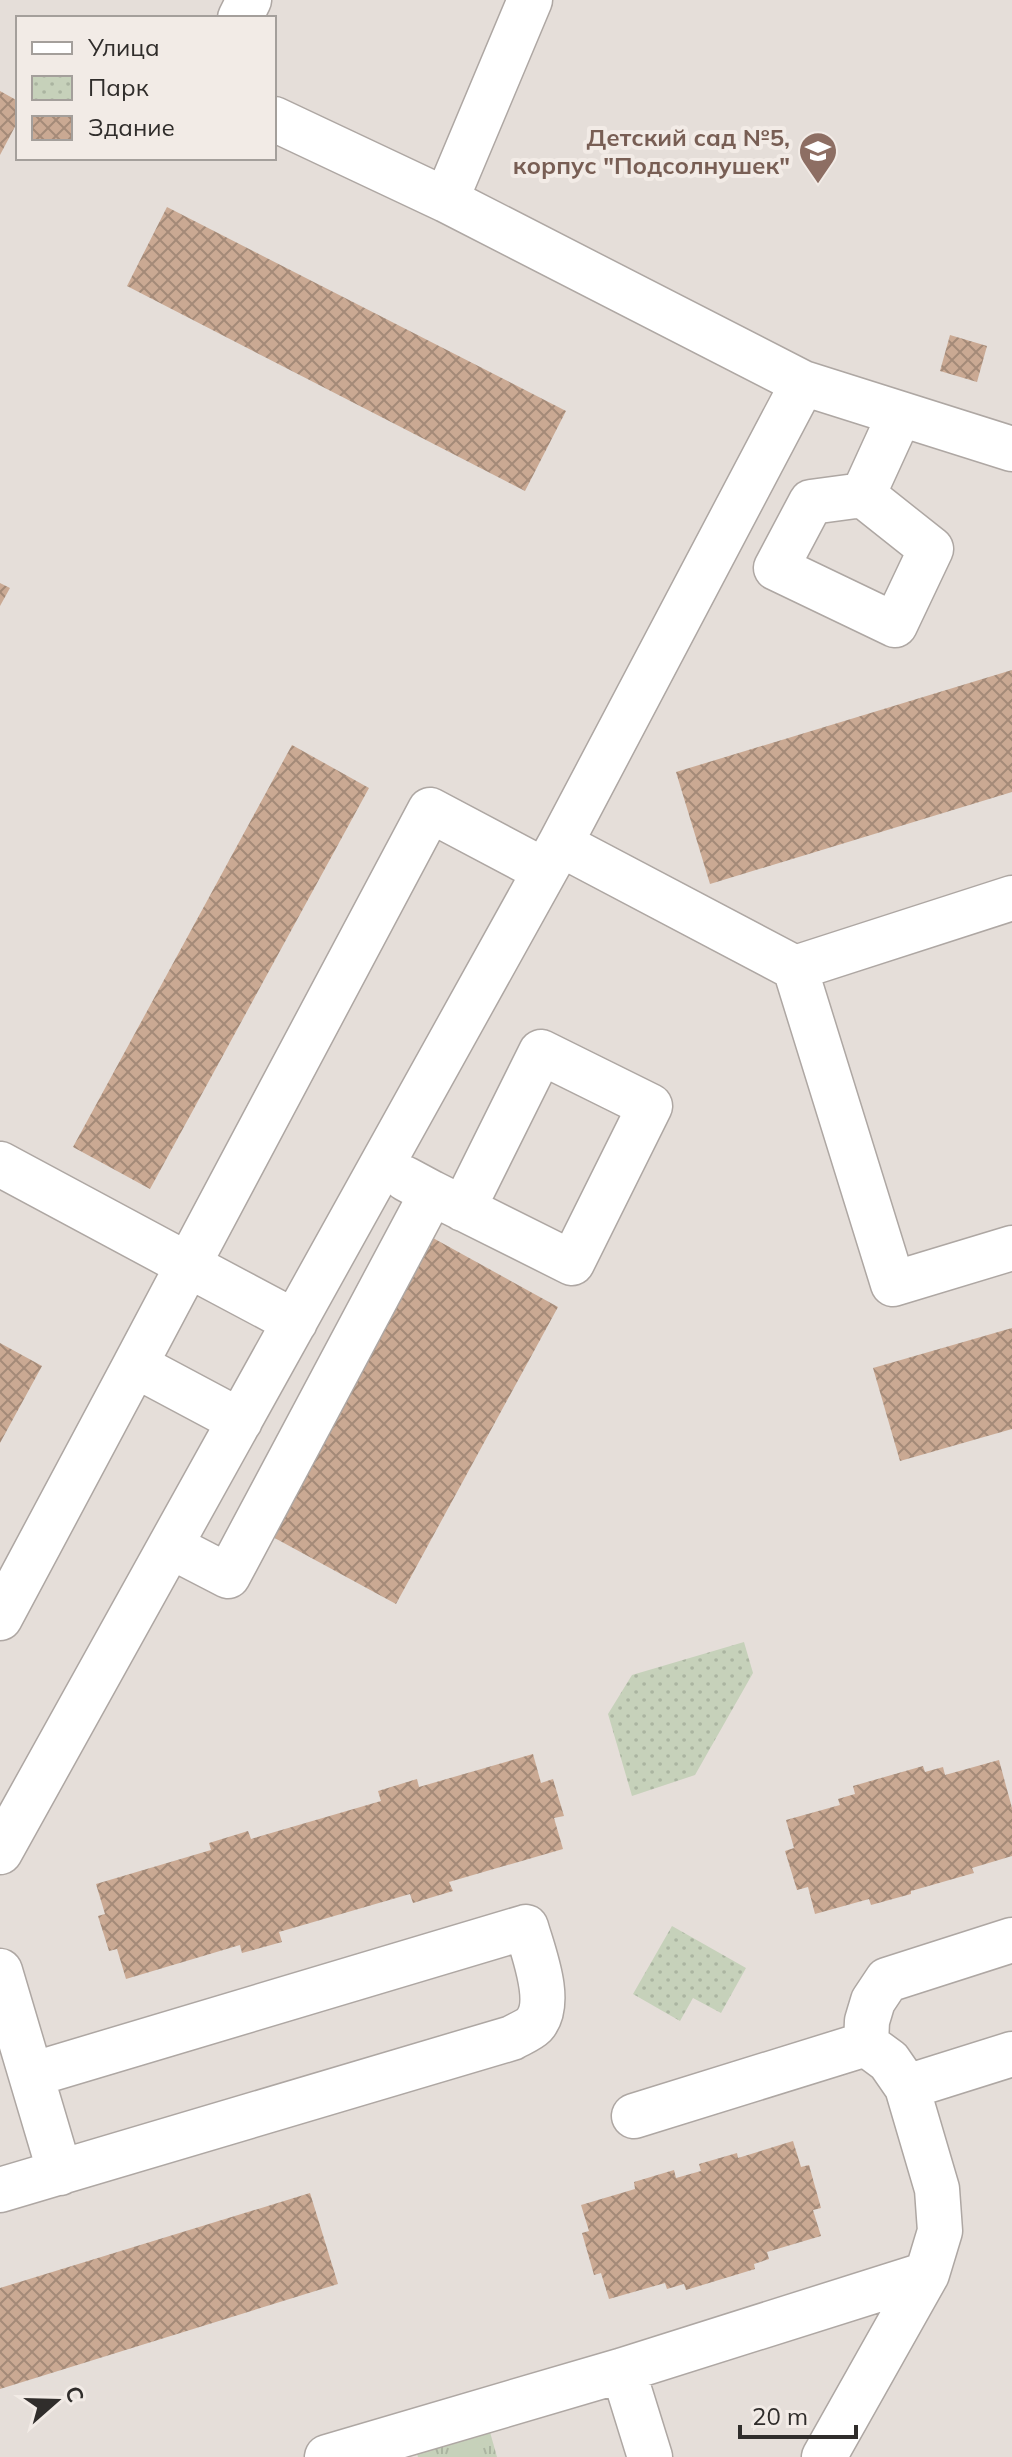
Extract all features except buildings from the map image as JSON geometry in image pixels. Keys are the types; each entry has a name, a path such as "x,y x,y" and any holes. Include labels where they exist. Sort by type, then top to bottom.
{"lane":[{"path":"446,200 530,0"},
{"path":"276,120 446,200 803,383 1012,449"},
{"path":"0,1852 552,858 803,383"},
{"path":"863,495 900,414"},
{"path":"0,1618 430,810 552,858 795,968 1012,898"},
{"path":"795,968 893,1284 1012,1248"},
{"path":"170,1546 228,1576 448,1201 541,1052 650,1106 572,1263 448,1201 381,1166"},
{"path":"0,1164 295,1322"},
{"path":"135,1365 240,1421"},
{"path":"0,2190 512,2038 535,2024 542,2003 541,1979 526,1927 31,2075"},
{"path":"866,2044 867,2021 873,2001 887,1980 1012,1940"},
{"path":"0,1971 60,2173"},
{"path":"824,2457 927,2274 940,2231 937,2189 907,2087 889,2061 866,2044"},
{"path":"634,2116 866,2044"},
{"path":"907,2087 1012,2054"},
{"path":"327,2457 623,2370 927,2274"},
{"path":"623,2370 650,2457"}],"green space":[{"path":"744,1642 753,1673 695,1775 632,1796 608,1714 632,1675"},
{"path":"672,1926 746,1968 721,2013 693,1998 680,2021 633,1994"},
{"path":"490,2432 497,2457 418,2457 417,2454"}],"place":[{"name":"Детский сад №5, корпус \"Подсолнушек\"","path":"818,185"}]}
